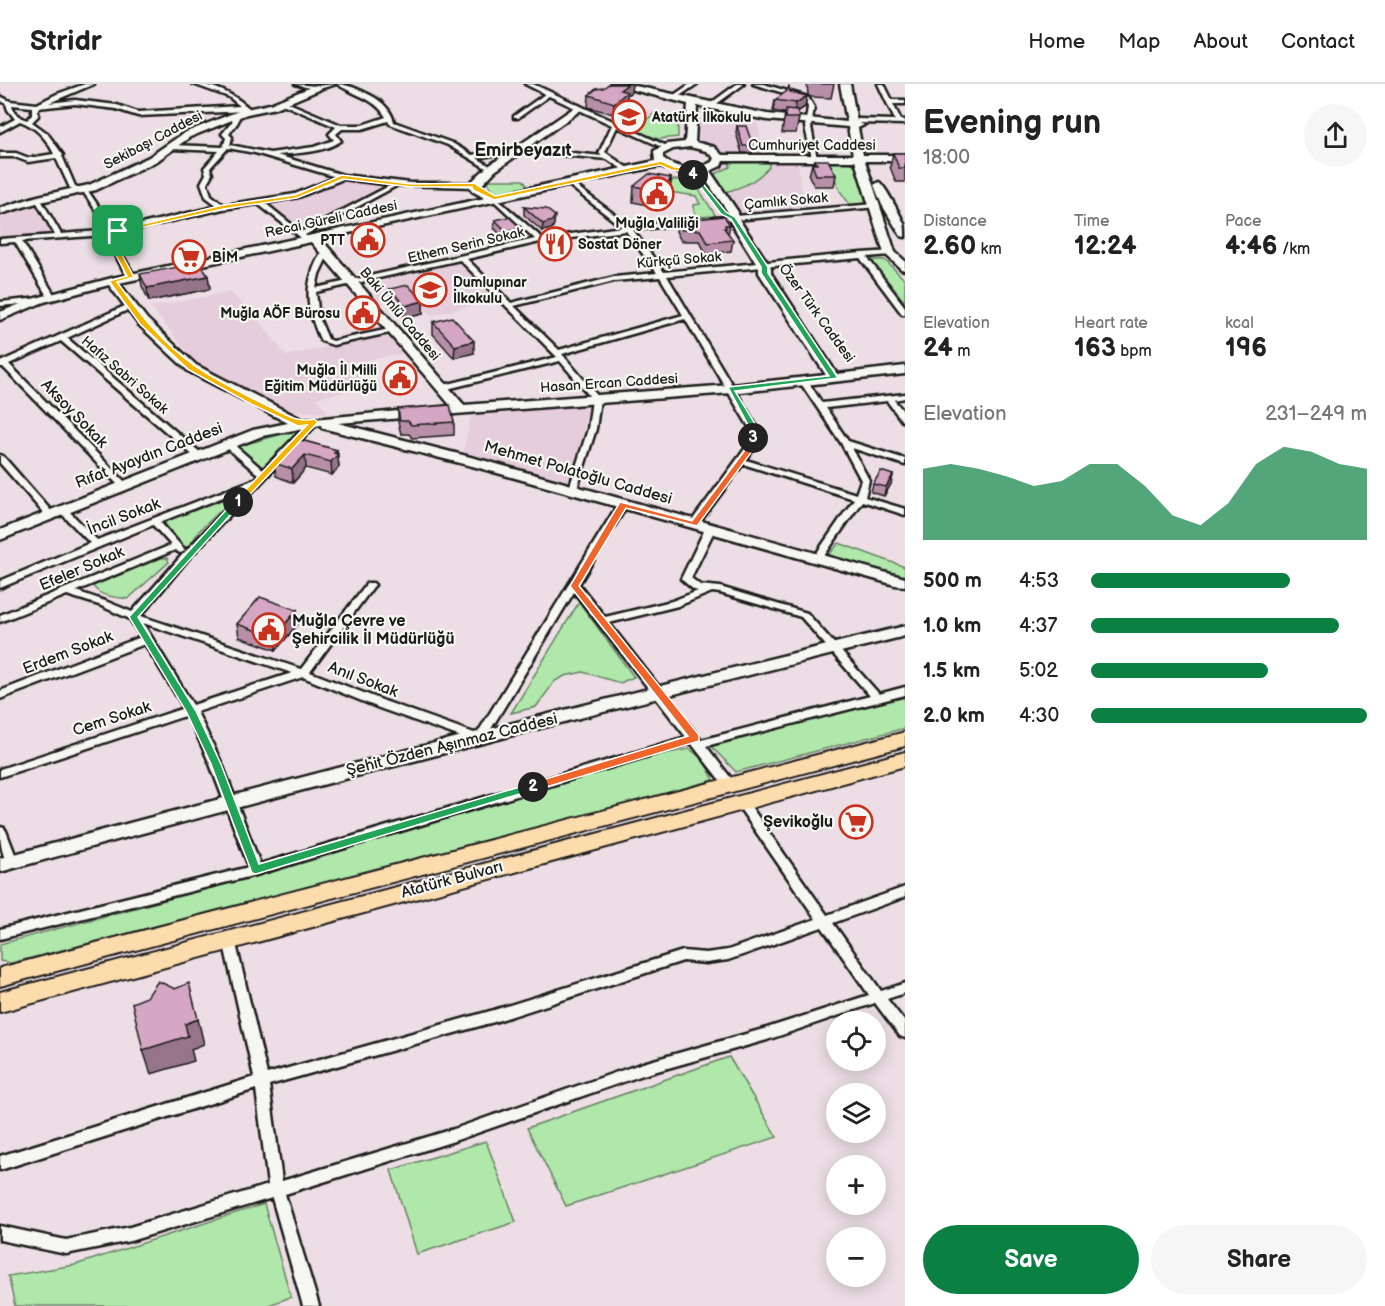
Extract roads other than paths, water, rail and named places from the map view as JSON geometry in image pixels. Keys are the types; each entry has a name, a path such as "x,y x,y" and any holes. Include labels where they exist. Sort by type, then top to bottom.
{"main road":[{"name":"Atatürk Bulvarı","path":"0,977 905,739"},
{"name":"Atatürk Bulvarı","path":"0,1002 905,759"},
{"path":"730,785 742,804"}],"street":[{"path":"44,105 59,95 91,84"},
{"path":"196,84 231,96 243,111"},
{"path":"298,84 316,88 333,84"},
{"path":"340,84 374,100 392,123 450,144 491,170"},
{"path":"528,84 582,106 615,125 666,147 690,144 710,149 719,158 714,166 704,170 690,171 673,168 661,163 657,156 666,147"},
{"path":"615,84 693,101 809,121 902,122 881,84"},
{"path":"628,84 693,101 809,121"},
{"path":"676,96 694,84"},
{"path":"713,104 741,84"},
{"path":"756,84 806,98 811,107 809,121 815,158"},
{"path":"845,84 864,158 881,206 890,253 905,267"},
{"path":"854,84 855,123"},
{"name":"Sekibaşı Caddesi","path":"0,211 38,199 80,190 123,174 171,147 187,135 243,111 260,110 316,88"},
{"path":"516,117 547,91"},
{"path":"0,98 9,103 34,106 75,102 117,107 138,114 243,111"},
{"path":"690,144 693,101"},
{"path":"282,102 340,127 362,127 390,118"},
{"path":"891,102 905,102"},
{"path":"9,103 11,111 18,120"},
{"path":"28,122 35,116 34,106"},
{"path":"171,147 226,148 269,155 342,177 396,184 474,185 491,170 582,106"},
{"path":"223,207 208,196 204,183 209,174 207,168 226,148 229,137 225,134 243,111"},
{"path":"0,130 18,120 28,122 43,131 60,155 72,187 86,192 103,217 113,222 118,231"},
{"path":"605,158 602,153 615,125"},
{"path":"269,155 331,144 338,141 332,134 340,127"},
{"path":"471,157 520,149 605,158 627,170"},
{"path":"0,155 16,155 28,160 60,155"},
{"name":"Cumhuriyet Caddesi","path":"719,158 905,158"},
{"name":"Recai Güreli Caddesi","path":"0,316 45,298 112,281 661,163"},
{"name":"Özer Türk Caddesi","path":"704,170 733,212 733,218"},
{"name":"Özer Türk Caddesi","path":"690,171 723,213 733,218 764,266 765,273 839,377"},
{"path":"0,241 118,231 223,207 297,196 342,177"},
{"path":"568,183 627,228 662,274 753,427 754,442 694,524"},
{"path":"260,202 307,238 396,184"},
{"path":"474,185 476,189 494,198 540,240"},
{"path":"38,199 59,236"},
{"path":"881,206 905,234"},
{"name":"Çamlık Sokak","path":"627,228 881,206"},
{"name":"Ethem Serin Sokak","path":"311,291 540,240 627,228"},
{"path":"107,233 131,277"},
{"name":"Baki Ünlü Caddesi","path":"307,238 326,251 461,410"},
{"path":"0,304 45,298 17,239"},
{"path":"326,251 319,262 311,291 311,308 325,341 333,343 394,330"},
{"path":"890,253 905,252"},
{"name":"Kürkçü Sokak","path":"510,305 614,279 890,253"},
{"path":"861,255 905,312"},
{"path":"462,258 560,356 596,399 592,429 573,489"},
{"name":"Mehmet Polatoğlu Caddesi","path":"112,281 143,322 192,368 254,402 307,423 400,441 710,529 819,557 903,584"},
{"path":"2,364 130,307"},
{"path":"443,388 560,356 688,316"},
{"name":"Hafız Sabri Sokak","path":"62,338 199,456"},
{"name":"Aksoy Sokak","path":"2,364 124,486"},
{"name":"Hasan Ercan Caddesi","path":"307,423 731,389 905,370"},
{"path":"804,382 845,443 865,480 860,497 819,557"},
{"path":"821,406 905,396"},
{"path":"888,397 905,419"},
{"path":"256,870 216,764 191,711 134,617 186,556 261,478 307,423"},
{"name":"Rıfat Ayaydın Caddesi","path":"0,535 258,433 307,423"},
{"path":"845,443 905,462"},
{"path":"229,445 261,478"},
{"path":"0,458 56,512 96,544"},
{"path":"741,461 905,512"},
{"name":"İncil Sokak","path":"2,581 261,478"},
{"path":"478,739 623,504"},
{"path":"154,521 175,547 186,556"},
{"path":"710,529 686,579 697,588 711,589 804,615 877,698"},
{"name":"Efeler Sokak","path":"0,619 175,547"},
{"path":"303,673 370,585"},
{"path":"574,586 698,741 730,785"},
{"path":"602,621 675,604 711,589"},
{"name":"Anıl Sokak","path":"68,592 134,617 303,673 478,739"},
{"name":"Şehit Özden Aşınmaz Caddesi","path":"6,864 230,802 658,691 905,631"},
{"name":"Erdem Sokak","path":"0,695 147,639"},
{"name":"Cem Sokak","path":"0,773 303,673"},
{"path":"0,934 256,870 698,741 905,691"},
{"path":"742,804 876,996 905,1032"},
{"path":"0,831 6,864"},
{"path":"0,1163 262,1081 494,1016 683,956 706,958 728,955 905,892"},
{"path":"229,940 262,1081 276,1188 311,1306"},
{"path":"0,1233 66,1247 130,1234 454,1135 643,1069 767,1034 905,988"}],"place":[{"name":"Atatürk İlkokulu","path":"629,117"},
{"name":"Muğla Valiliği","path":"657,194"},
{"name":"PTT","path":"368,240"},
{"name":"Sostat Döner","path":"555,244"},
{"name":"BİM","path":"189,257"},
{"name":"Dumlupınar İlkokulu","path":"430,290"},
{"name":"Muğla AÖF Bürosu","path":"363,313"},
{"name":"Muğla İl Milli Eğitim Müdürlüğü","path":"400,378"},
{"name":"Muğla Çevre ve Şehircilik İl Müdürlüğü","path":"269,630"},
{"name":"Şevikoğlu","path":"856,822"}],"district":[{"name":"Emirbeyazıt","path":"523,150"}]}
